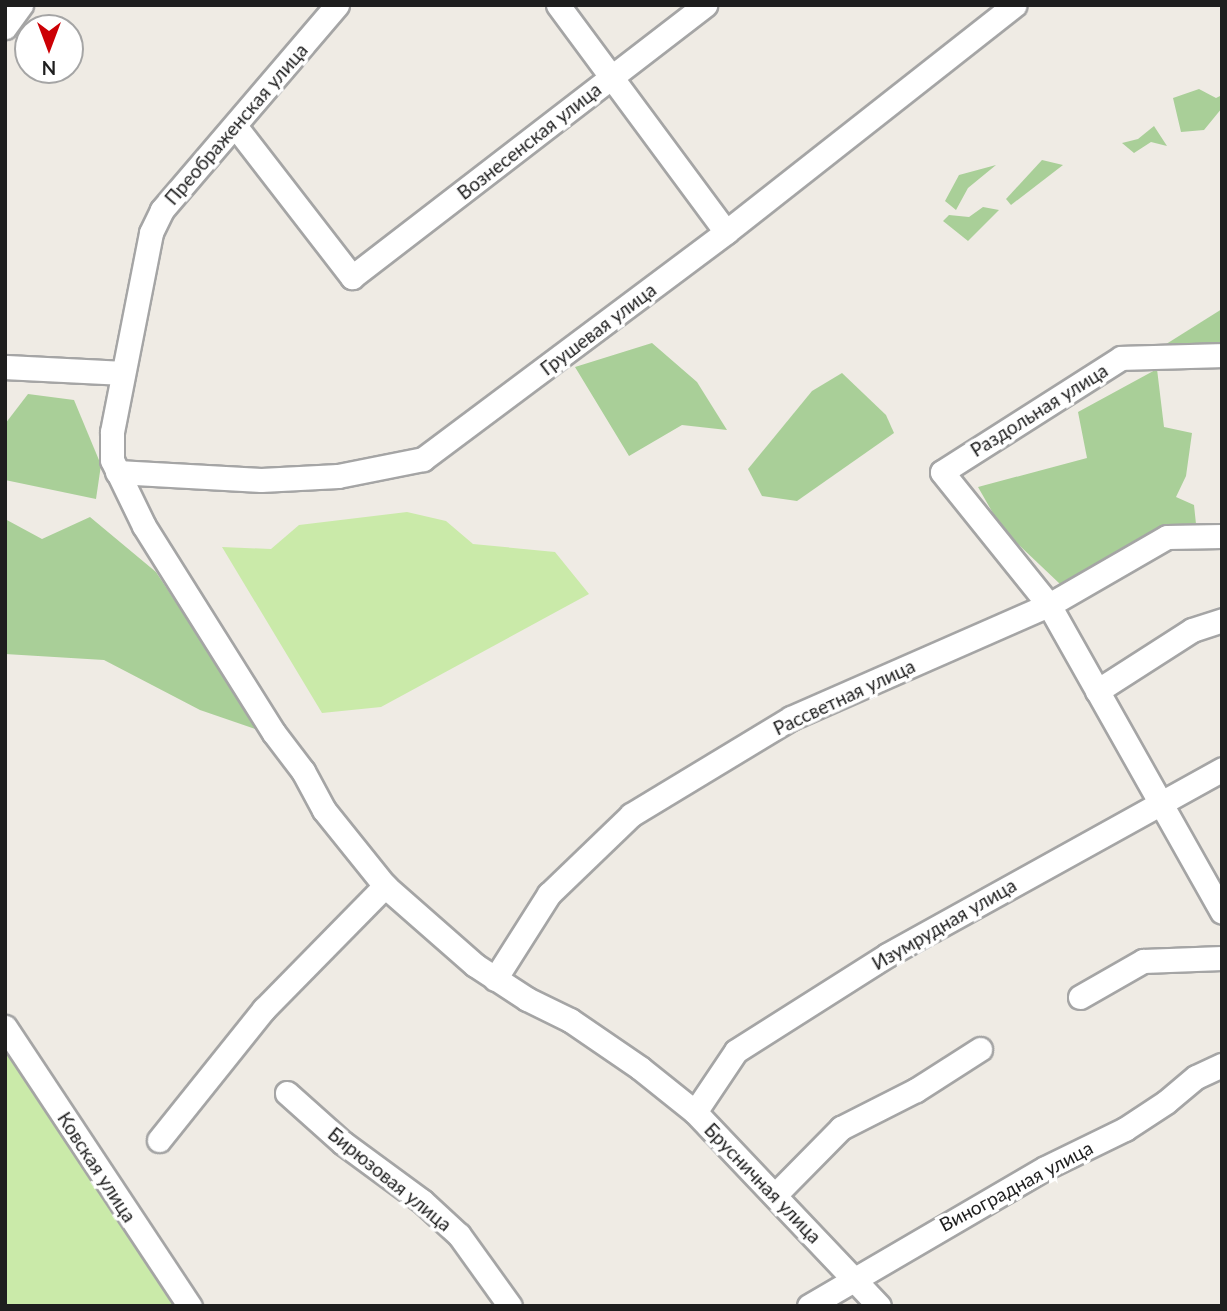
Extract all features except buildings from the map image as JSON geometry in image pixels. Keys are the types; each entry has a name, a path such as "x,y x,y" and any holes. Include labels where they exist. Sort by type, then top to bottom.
{"street":[{"path":"5,27 22,5"},
{"name":"Преображенская улица","path":"337,5 236,127 162,210 151,233 111,432 111,460 144,526 274,733 303,771 331,820 385,886"},
{"path":"558,5 726,232"},
{"name":"Вознесенская улица","path":"236,127 352,277 705,5"},
{"name":"Грушевая улица","path":"117,472 261,480 338,476 423,459 726,232 1014,5"},
{"name":"Раздольная улица","path":"1049,605 942,472 1121,358 1222,355"},
{"path":"5,367 123,373"},
{"name":"Рассветная улица","path":"495,979 549,894 631,815 790,718 1049,605 1167,537 1222,536"},
{"path":"1049,605 1222,912"},
{"path":"1097,691 1192,630 1222,620"},
{"name":"Изумрудная улица","path":"695,1112 736,1051 887,955 1160,801 1222,769"},
{"path":"159,1140 264,1009 385,886"},
{"name":"Брусничная улица","path":"385,886 495,979 569,1020 640,1068 695,1112 776,1194 879,1306"},
{"path":"1080,997 1143,961 1222,958"},
{"name":"Ковская улица","path":"5,1027 190,1306"},
{"path":"776,1194 841,1128 916,1090 979,1049"},
{"name":"Виноградная улица","path":"809,1306 854,1278 887,1262 922,1237 1045,1168 1125,1129 1166,1102 1196,1077 1222,1065"},
{"name":"Бирюзовая улица","path":"287,1093 343,1143 422,1201 459,1235 510,1306"}],"green space":[{"path":"1199,89 1216,98 1222,95 1222,108 1204,130 1181,132 1173,98"},
{"path":"1154,126 1167,146 1151,142 1134,153 1122,143 1138,139"},
{"path":"1042,160 1063,165 1011,205 1006,199"},
{"path":"996,165 968,188 956,210 945,201 959,175"},
{"path":"983,207 999,210 968,241 943,221 949,215 969,217"},
{"path":"1222,309 1222,344 1163,346"},
{"path":"652,343 697,382 727,430 682,425 629,456 575,367"},
{"path":"1157,369 1164,427 1192,433 1186,476 1176,497 1194,505 1196,524 1160,527 1060,584 1002,529 978,487 1087,458 1078,412"},
{"path":"842,373 886,415 894,433 797,501 762,496 748,469 812,391"},
{"path":"28,394 74,400 101,465 96,499 5,480 5,424"},
{"path":"407,512 446,521 473,544 555,552 589,594 381,707 322,713 222,547 271,549 299,525"},
{"path":"90,517 156,572 261,731 200,710 104,660 5,654 5,519 42,539"},
{"path":"5,1037 180,1306 5,1306"}]}
